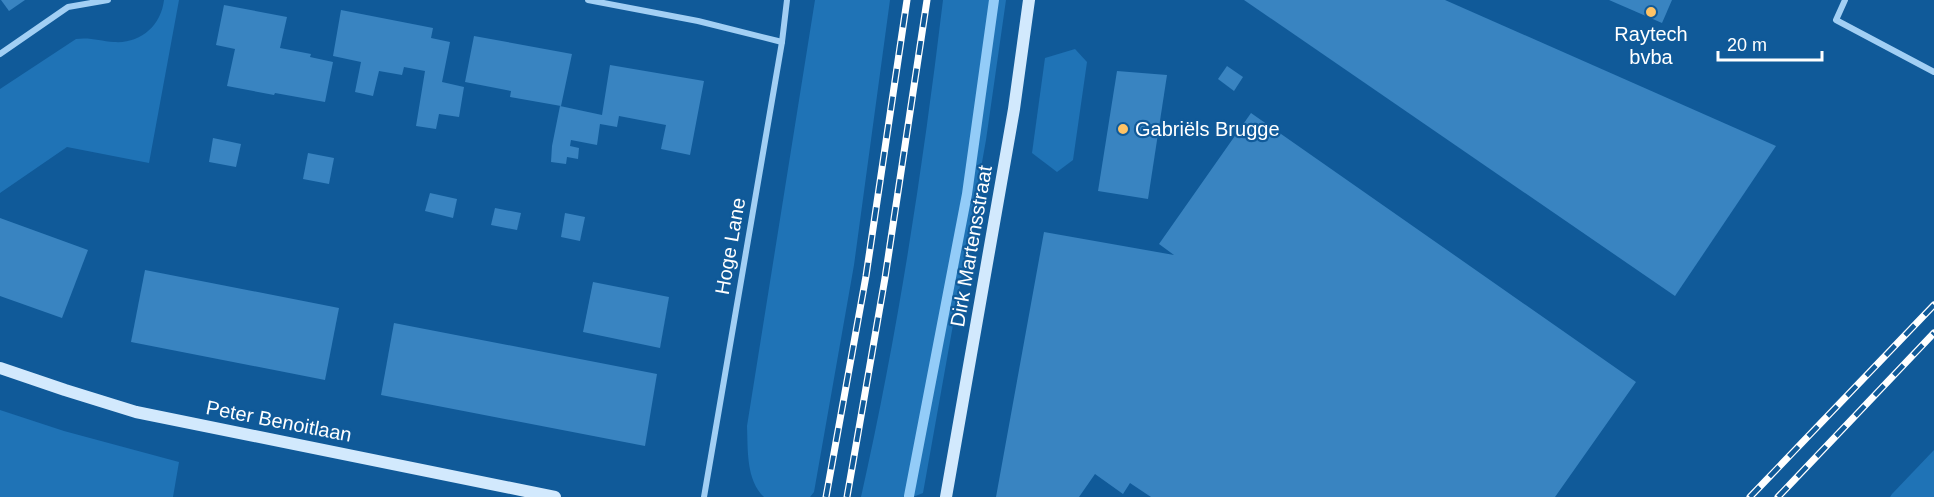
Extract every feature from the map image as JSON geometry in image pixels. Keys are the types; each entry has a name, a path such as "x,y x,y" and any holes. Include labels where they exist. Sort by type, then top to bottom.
{"street":[{"path":"0,54 68,8 108,0"},
{"path":"588,0 698,21 782,42"},
{"name":"Hoge Lane","path":"704,497 782,42 787,0"},
{"name":"Dirk Martensstraat","path":"946,497 1013,120 1029,0"},
{"path":"1845,0 1836,20 1934,72"},
{"name":"Peter Benoitlaan","path":"0,368 136,411 555,497"}],"shaded area":[{"path":"164,0 179,0 149,163 67,147 0,193 0,89 76,39 123,42 148,32 159,18"},
{"path":"815,0 890,0 854,265 814,492 810,497 764,497 758,490 751,473 747,426"},
{"path":"943,0 1006,0 986,140 923,493 913,497 861,497 887,374 908,250"},
{"path":"1075,49 1087,62 1073,160 1057,172 1032,153 1045,58"},
{"path":"0,410 64,431 179,462 173,497 0,497"},
{"path":"1934,450 1934,497 1890,497 1892,494"}],"building":[{"path":"1,0 25,0 9,11"},
{"path":"1244,0 1445,0 1776,146 1675,296"},
{"name":"Raytech bvba","path":"1609,0 1672,0 1662,23"},
{"path":"224,5 287,17 280,48 311,54 310,57 333,62 325,102 227,86 235,49 216,45"},
{"path":"341,10 433,28 431,38 450,42 442,82 464,87 459,117 439,114 436,129 416,126 425,71 404,67 402,75 379,71 373,96 355,92 361,62 333,56"},
{"path":"474,36 572,54 561,106 510,97 511,91 465,82"},
{"path":"610,65 704,81 690,155 661,149 666,125 619,116 617,127 600,124 597,145 571,140 570,146 579,148 578,159 567,157 566,164 551,162 560,106 602,115"},
{"path":"1227,66 1243,77 1234,91 1218,79"},
{"path":"1117,71 1167,75 1148,199 1098,191"},
{"path":"1251,113 1636,382 1555,497 1151,497 1130,483 1123,494 1095,474 1079,497 996,497 1044,232 1174,255 1159,244"},
{"path":"213,138 241,144 236,167 209,162"},
{"path":"308,153 334,158 329,184 303,179"},
{"path":"430,193 457,199 453,218 425,211"},
{"path":"495,208 521,213 517,230 491,225"},
{"path":"565,213 585,217 580,241 561,237"},
{"path":"0,218 88,250 62,318 0,296"},
{"path":"145,270 339,308 325,380 131,342"},
{"path":"593,282 669,297 660,348 583,332"},
{"path":"394,323 657,374 645,446 381,395"}],"waterway":[{"path":"909,496 967,194 994,0"}],"railway":[{"path":"826,497 866,276 907,0"},
{"path":"847,497 885,278 927,0"},
{"path":"1750,497 1934,305"},
{"path":"1778,497 1934,333"}],"place":[{"name":"Raytech bvba","path":"1651,12"},
{"name":"Gabriëls Brugge","path":"1123,129"}]}
